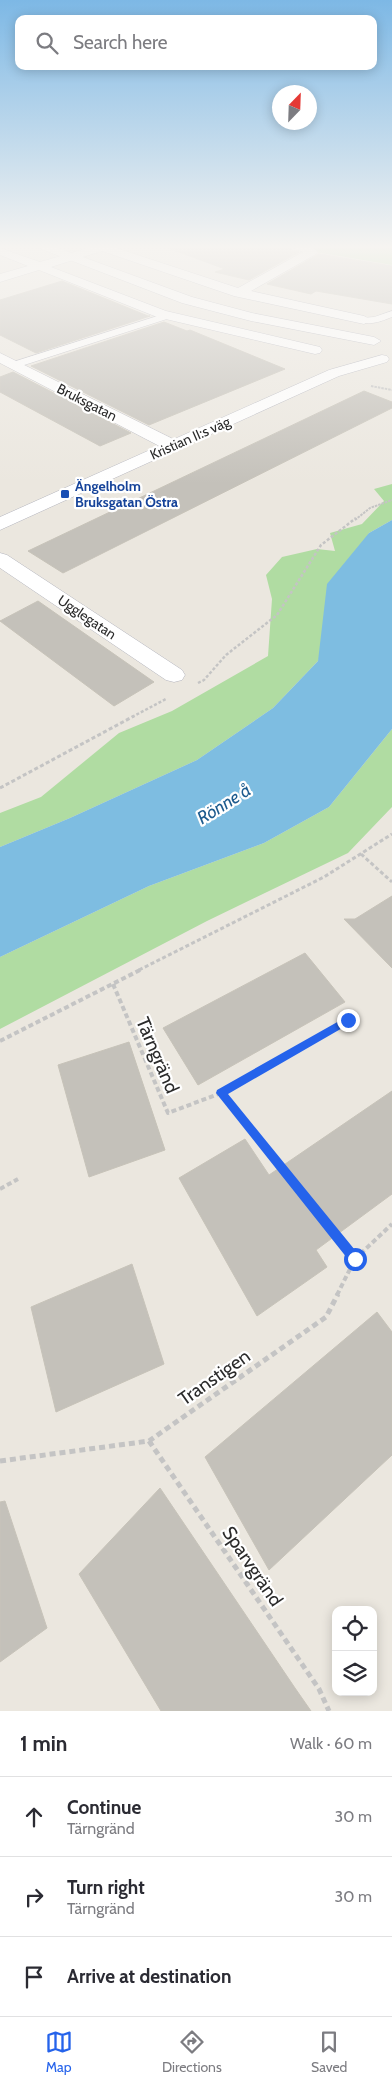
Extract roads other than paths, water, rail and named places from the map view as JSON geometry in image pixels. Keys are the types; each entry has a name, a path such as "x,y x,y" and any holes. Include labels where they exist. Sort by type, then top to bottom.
{"street":[{"path":"206,325 315,350"},
{"path":"299,325 380,338 370,344 372,352 387,361"},
{"name":"Bruksgatan","path":"0,358 7,367 173,446"},
{"name":"Kristian II:s väg","path":"0,524 334,373 387,361"},
{"name":"Ugglegatan","path":"0,558 179,686"}],"lane":[{"path":"7,367 139,325"}],"water":[{"name":"Rönne å","path":"392,520 392,729 329,807 264,843 149,886 0,957 0,847 70,818 197,760 273,708 318,661 327,584 369,533"}],"place":[{"name":"Ängelholm Bruksgatan Östra","path":"65,494"}]}
